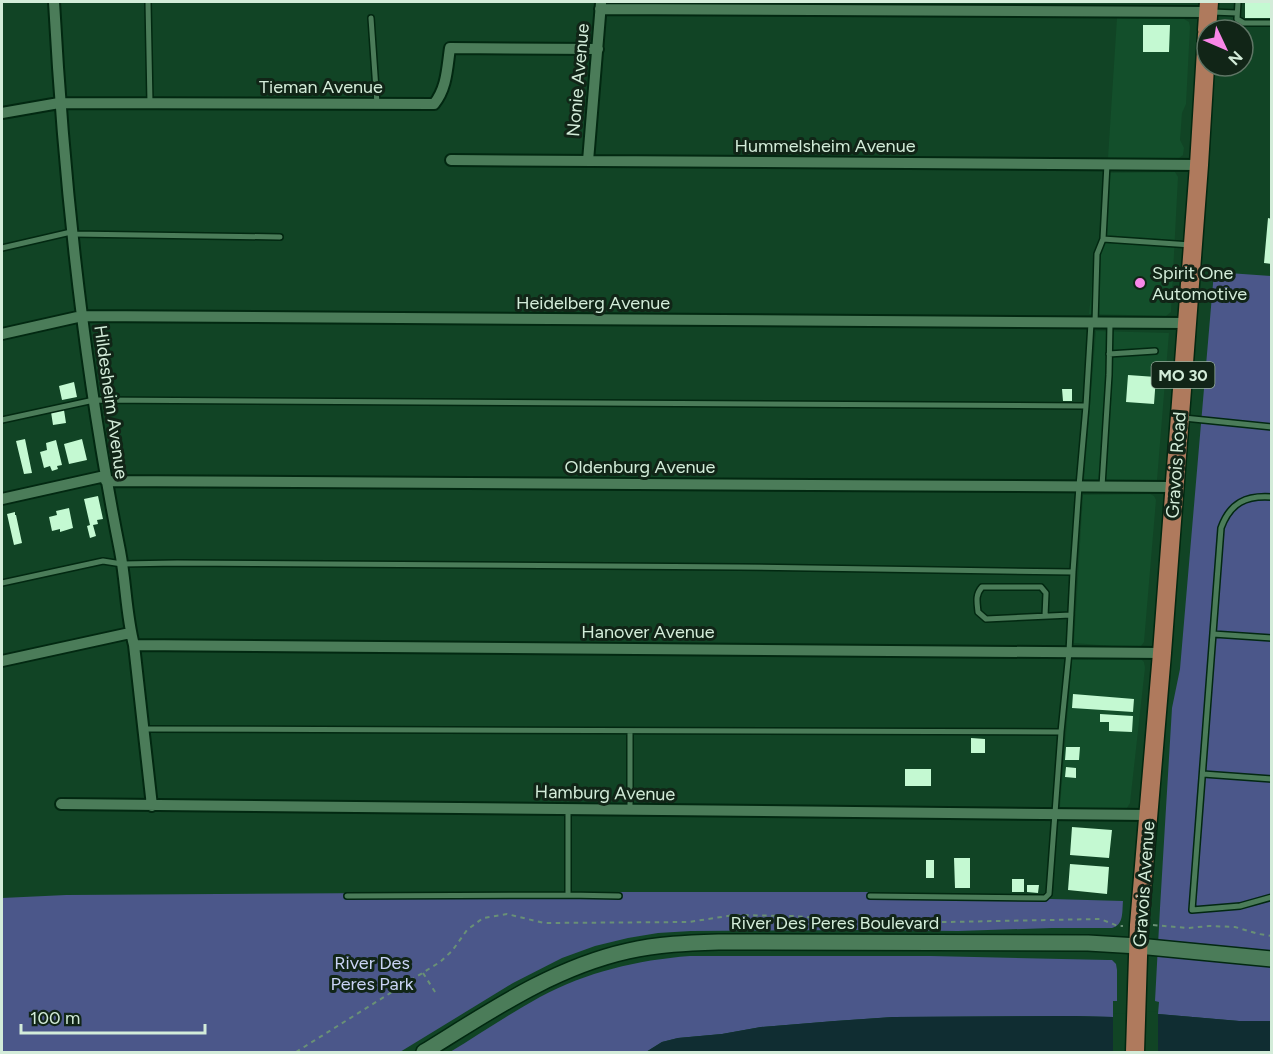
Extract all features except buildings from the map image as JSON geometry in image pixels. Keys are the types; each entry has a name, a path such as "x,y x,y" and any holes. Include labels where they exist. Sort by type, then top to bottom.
{"main road":[{"name":"Gravois Road","path":"1156,717 1204,78"},
{"name":"Gravois Avenue","path":"1135,1053 1138,945 1156,717"},
{"name":"River Des Peres Boulevard","path":"424,1053 545,980 587,963 629,951 674,944 719,942 1138,945 1272,958"}],"street":[{"name":"Hildesheim Avenue","path":"54,2 59,103 82,316 105,478 122,564 130,633 134,645 152,806"},
{"path":"600,5 1209,7"},
{"name":"Nonie Avenue","path":"588,161 600,5"},
{"name":"Tieman Avenue","path":"2,113 59,103 434,104 441,96 445,86 450,48 597,49"},
{"name":"Hummelsheim Avenue","path":"451,160 1199,165"},
{"name":"Heidelberg Avenue","path":"2,333 82,316 1186,323"},
{"name":"Oldenburg Avenue","path":"2,499 105,478 1174,487"},
{"path":"2,661 130,633"},
{"name":"Hanover Avenue","path":"134,645 1162,653"},
{"name":"Hamburg Avenue","path":"61,804 1149,815"}],"lane":[{"path":"148,2 150,103"},
{"path":"1238,2 1237,19 1244,23 1272,23"},
{"path":"1209,7 1237,13"},
{"path":"371,18 377,104"},
{"path":"870,896 1045,898 1049,894 1069,652 1078,486 1097,254 1102,239 1107,164"},
{"path":"2,248 73,233 280,237"},
{"path":"1102,239 1193,245"},
{"path":"1102,487 1110,323"},
{"path":"1109,354 1155,351"},
{"path":"2,420 94,400 1086,406"},
{"path":"1180,418 1272,427"},
{"path":"1272,497 1248,498 1230,510 1221,528 1192,910 1240,906 1272,897"},
{"path":"2,583 103,561 122,564 739,567 1073,572"},
{"path":"1046,616 1046,593 1041,587 982,588 976,597 978,612 986,618 1046,616 1071,615"},
{"path":"1213,634 1272,638"},
{"path":"144,729 1061,732"},
{"path":"630,731 630,810"},
{"path":"1203,774 1272,779"},
{"path":"568,809 568,895"},
{"path":"347,896 619,896"}],"path":[{"path":"1160,925 1188,928 1235,927 1272,936"},
{"path":"423,973 437,995"}],"shaded area":[{"path":"1117,18 1184,19 1189,22 1186,104 1182,113 1180,140 1184,148 1183,155 1179,158 1108,158"},
{"path":"1175,172 1178,177 1171,312 1166,316 1089,314 1096,247 1100,237 1104,173"},
{"path":"1096,331 1169,333 1157,480 1084,480"},
{"path":"1150,494 1156,500 1144,642 1136,648 1074,643 1083,495"},
{"path":"1141,659 1145,668 1130,803 1127,808 1121,809 1060,807 1072,660"},
{"path":"1158,1014 1239,1021 1271,1021 1271,1052 646,1052 662,1042 678,1038 722,1034 761,1027 835,1021 893,1017 1113,1017"}],"green space":[{"path":"1214,272 1271,276 1271,1021 1239,1021 1158,1014 1159,1002 1155,1001 1172,708 1180,669"},
{"name":"River Des Peres Park","path":"868,892 868,898 1123,901 1119,924 1112,928 958,931 691,931 628,938 595,946 562,958 513,983 400,1052 2,1052 2,898 66,895"},
{"path":"690,956 931,956 1112,960 1117,970 1117,1001 1113,1001 1113,1017 893,1017 761,1027 722,1034 678,1038 662,1042 646,1052 450,1052 558,988 594,974 632,964"}],"pier":[{"path":"1158,1011 1158,1052 1113,1052 1113,1014"}],"place":[{"name":"Spirit One Automotive","path":"1140,283"}]}
